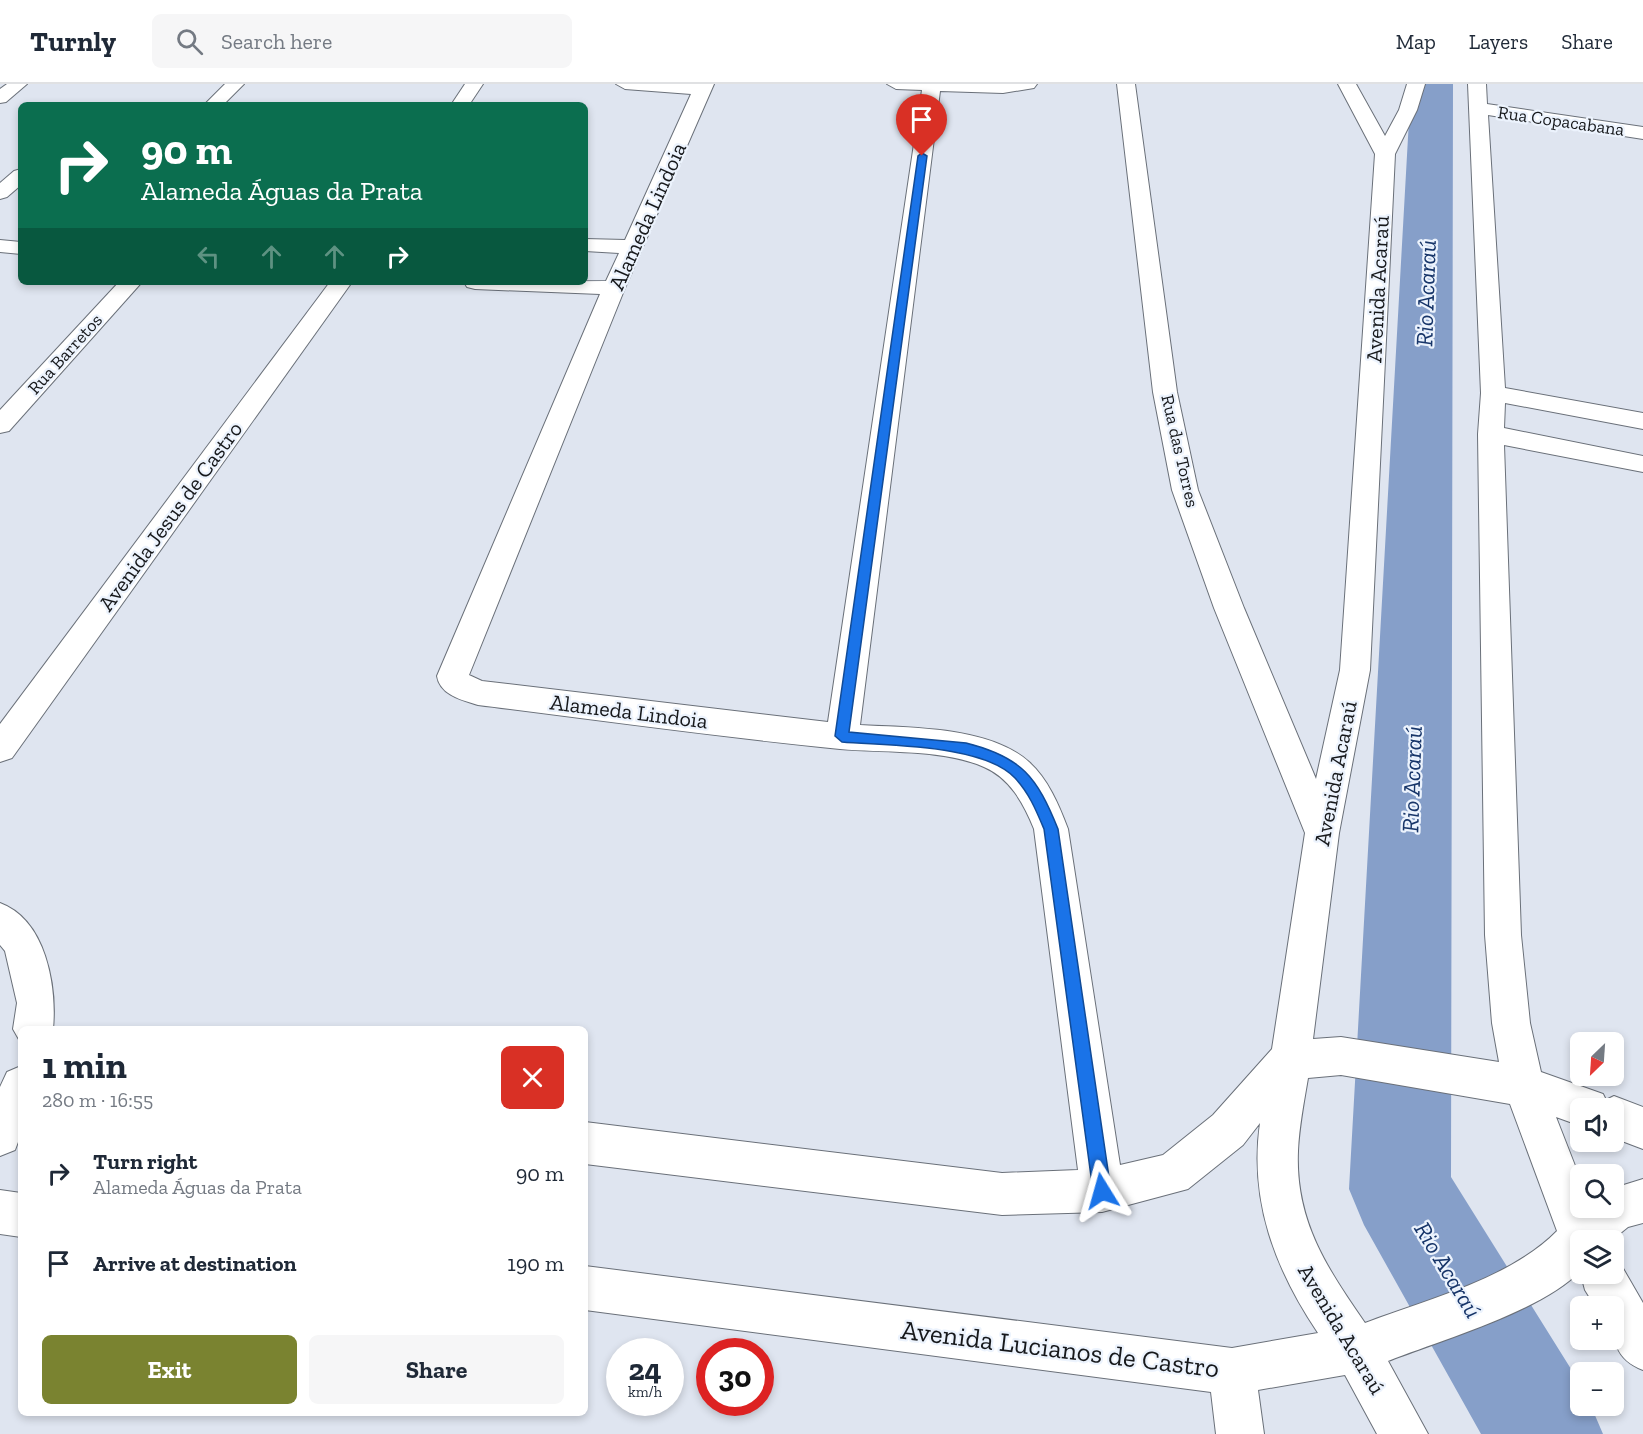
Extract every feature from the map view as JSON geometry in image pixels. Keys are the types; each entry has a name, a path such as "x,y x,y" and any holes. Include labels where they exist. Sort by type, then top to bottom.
{"street":[{"path":"0,98 18,84"},
{"path":"216,102 235,84"},
{"path":"462,102 474,84"},
{"path":"625,84 704,87"},
{"path":"896,84 1015,87 1028,84"},
{"name":"Rua das Torres","path":"1126,84 1166,392 1185,490 1229,608 1322,833"},
{"path":"1347,84 1385,154"},
{"name":"Avenida Acaraú","path":"1404,1434 1356,1350 1314,1288 1292,1245 1282,1208 1276,1152 1322,833 1355,670 1385,154 1408,110 1416,84"},
{"path":"842,736 932,86"},
{"name":"Alameda Lindoia","path":"704,87 614,288 453,676 454,682 478,693 842,736 966,748 999,759 1018,772 1038,796 1051,829 1102,1191"},
{"path":"1478,96 1493,393 1491,434 1503,935 1511,1023 1524,1086 1580,1230"},
{"name":"Rua Copacabana","path":"1478,96 1643,133"},
{"path":"0,164 18,165"},
{"path":"0,193 18,178"},
{"path":"588,244 633,247"},
{"path":"0,246 18,248"},
{"name":"Rua Barretos","path":"0,425 128,285"},
{"name":"Avenida Jesus de Castro","path":"0,749 339,285"},
{"path":"544,285 614,288"},
{"path":"1493,393 1643,421"},
{"path":"1491,434 1643,464"},
{"path":"0,919 22,943 36,1003 33,1026"},
{"path":"588,1143 1002,1194 1102,1191 1173,1174 1228,1130 1288,1060 1341,1056 1524,1086 1570,1102"},
{"path":"0,1136 18,1093"},
{"path":"1624,1121 1643,1128"},
{"name":"Avenida Lucianos de Castro","path":"1602,1230 1616,1209 1643,1201"},
{"path":"0,1212 18,1215"},
{"name":"Avenida Lucianos de Castro","path":"588,1288 1232,1371 1356,1350 1524,1285 1555,1265 1570,1259"},
{"path":"1607,1284 1643,1347"},
{"path":"1232,1371 1240,1434"}],"waterway":[{"name":"Rio Acaraú","path":"1432,84 1400,1189 1545,1434"}],"route":[{"path":"922,156 842,736 966,748 982,752 999,759 1018,772 1038,796 1051,829 1102,1191"}]}
